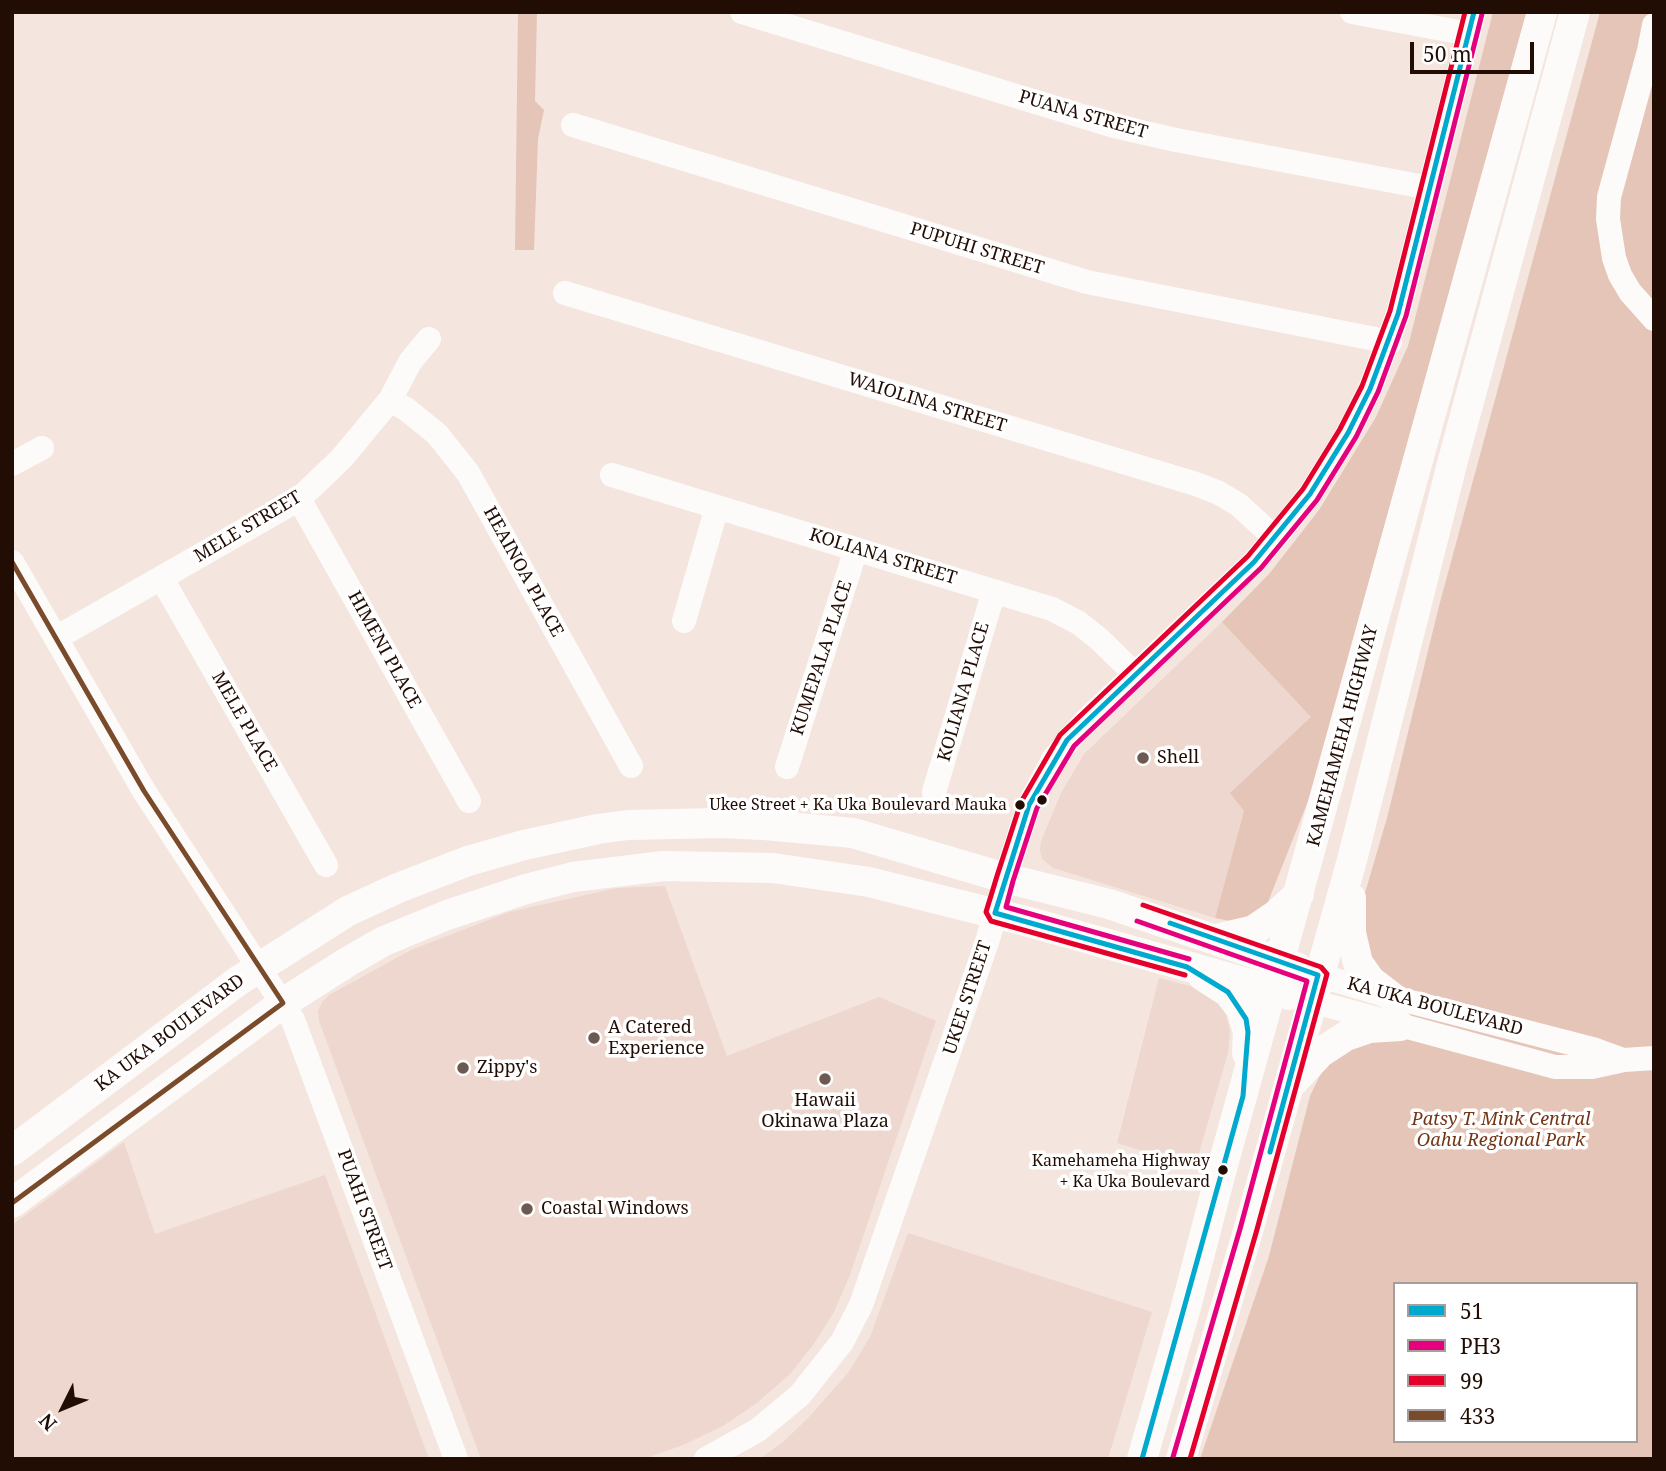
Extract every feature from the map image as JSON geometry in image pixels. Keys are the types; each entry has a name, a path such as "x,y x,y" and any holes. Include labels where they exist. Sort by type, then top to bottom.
{"main road":[{"name":"KAMEHAMEHA HIGHWAY","path":"1142,1459 1542,12"},
{"path":"1181,1459 1352,860 1453,460 1575,12"},
{"path":"598,829 621,836 664,866 691,836 720,824"},
{"name":"KA UKA BOULEVARD","path":"22,1143 260,966 348,911 398,888 489,854 598,829 628,825 765,825 853,834 1005,878 1109,904 1216,939 1276,976"},
{"path":"1352,860 1351,933 1355,954 1363,972 1392,997"},
{"name":"KA UKA BOULEVARD","path":"15,1199 283,1003 384,941 447,915 573,877 664,866 787,870 869,881 1187,967 1276,976 1315,988"},
{"path":"1216,939 1254,930 1300,894"},
{"path":"1187,967 1228,992 1246,1019 1248,1032 1243,1096"},
{"path":"1287,1088 1320,1053 1339,1040 1369,1028 1400,1026"},
{"path":"15,1199 22,1143"}],"street":[{"name":"PUANA STREET","path":"742,12 1114,126 1430,188"},
{"path":"1352,12 1471,23"},
{"name":"UKEE STREET","path":"706,1459 758,1430 800,1395 842,1342 862,1306 1030,806 1054,758 1086,720 1254,562 1310,494 1348,433 1390,342 1471,23"},
{"path":"1654,25 1609,197 1608,219 1612,249 1620,275 1630,292 1654,319"},
{"name":"PUPUHI STREET","path":"573,125 1087,282 1390,342"},
{"name":"WAIOLINA STREET","path":"565,293 1196,484 1239,505 1275,538"},
{"name":"MELE STREET","path":"56,638 299,499 341,459 390,400 410,362 429,339"},
{"name":"HEAINOA PLACE","path":"390,400 437,434 468,473 631,766"},
{"path":"12,464 42,448"},
{"name":"KOLIANA STREET","path":"612,475 1052,609 1079,623 1135,674"},
{"name":"HIMENI PLACE","path":"299,499 469,801"},
{"path":"684,621 717,507"},
{"name":"KUMEPALA PLACE","path":"787,767 856,549"},
{"name":"PUAHI STREET","path":"12,562 144,792 293,1020 456,1459"},
{"name":"MELE PLACE","path":"162,579 326,865"},
{"name":"KOLIANA PLACE","path":"934,792 994,591"},
{"name":"KA UKA BOULEVARD","path":"1315,988 1392,997 1592,1049 1624,1060"},
{"name":"KA UKA BOULEVARD","path":"1315,988 1400,1026 1555,1067 1592,1067 1624,1060 1654,1058"}],"shaded area":[{"path":"1222,622 1312,717 1231,793 1244,811 1215,918 1053,868 1042,859 1041,841 1061,793 1084,754"},
{"path":"665,886 727,1056 879,997 936,1021 850,1275 834,1312 790,1374 757,1403 723,1426 683,1445 644,1459 481,1459 319,1021 318,1011 329,995 411,950 509,912 617,888"},
{"path":"1159,978 1213,995 1225,1011 1230,1031 1228,1053 1195,1167 1117,1143"},
{"path":"124,1142 155,1234 325,1175 429,1459 12,1459 12,1225"},
{"path":"908,1233 1152,1312 1108,1459 759,1459 782,1443 808,1418 848,1373 870,1337"}],"green space":[{"path":"518,12 537,12 535,101 544,110 538,139 534,250 515,250"},
{"path":"1493,12 1527,12 1352,643 1327,753 1268,902 1248,919 1230,921 1215,918 1244,811 1230,793 1311,717 1222,622 1269,574 1319,510 1376,417 1408,346"},
{"name":"Patsy T. Mink Central Oahu Regional Park","path":"1600,12 1654,12 1654,1459 1200,1459 1269,1256 1310,1096 1326,1063 1358,1041 1399,986 1363,954 1362,903 1387,818 1439,606"}],"transit line":[{"name":"99","path":"1185,975 991,921 986,912 1021,802 1060,735 1248,556 1303,489 1340,429 1362,386 1390,311 1465,12"},
{"name":"51","path":"1142,1459 1243,1096 1248,1032 1246,1019 1228,992 1187,967 995,913 1029,805 1067,740 1254,562 1310,494 1348,433 1370,389 1398,314 1474,12"},
{"name":"PH3","path":"1189,959 1006,907 1013,881 1037,808 1074,746 1261,568 1317,500 1356,437 1378,392 1406,316 1482,14"},
{"name":"433","path":"12,562 144,791 283,1003 12,1203"},
{"name":"99","path":"1143,905 1321,967 1327,974 1190,1459"},
{"name":"PH3","path":"1137,921 1307,981 1240,1229 1173,1457"},
{"name":"51","path":"1170,923 1318,975 1270,1152"}],"place":[{"name":"Shell","path":"1143,758"},
{"name":"Ukee Street + Ka Uka Boulevard Mauka","path":"1020,805"},
{"name":"A Catered Experience","path":"594,1038"},
{"name":"Zippy's","path":"463,1068"},
{"name":"Hawaii Okinawa Plaza","path":"825,1079"},
{"name":"Kamehameha Highway + Ka Uka Boulevard","path":"1223,1170"},
{"name":"Coastal Windows","path":"527,1209"}]}
